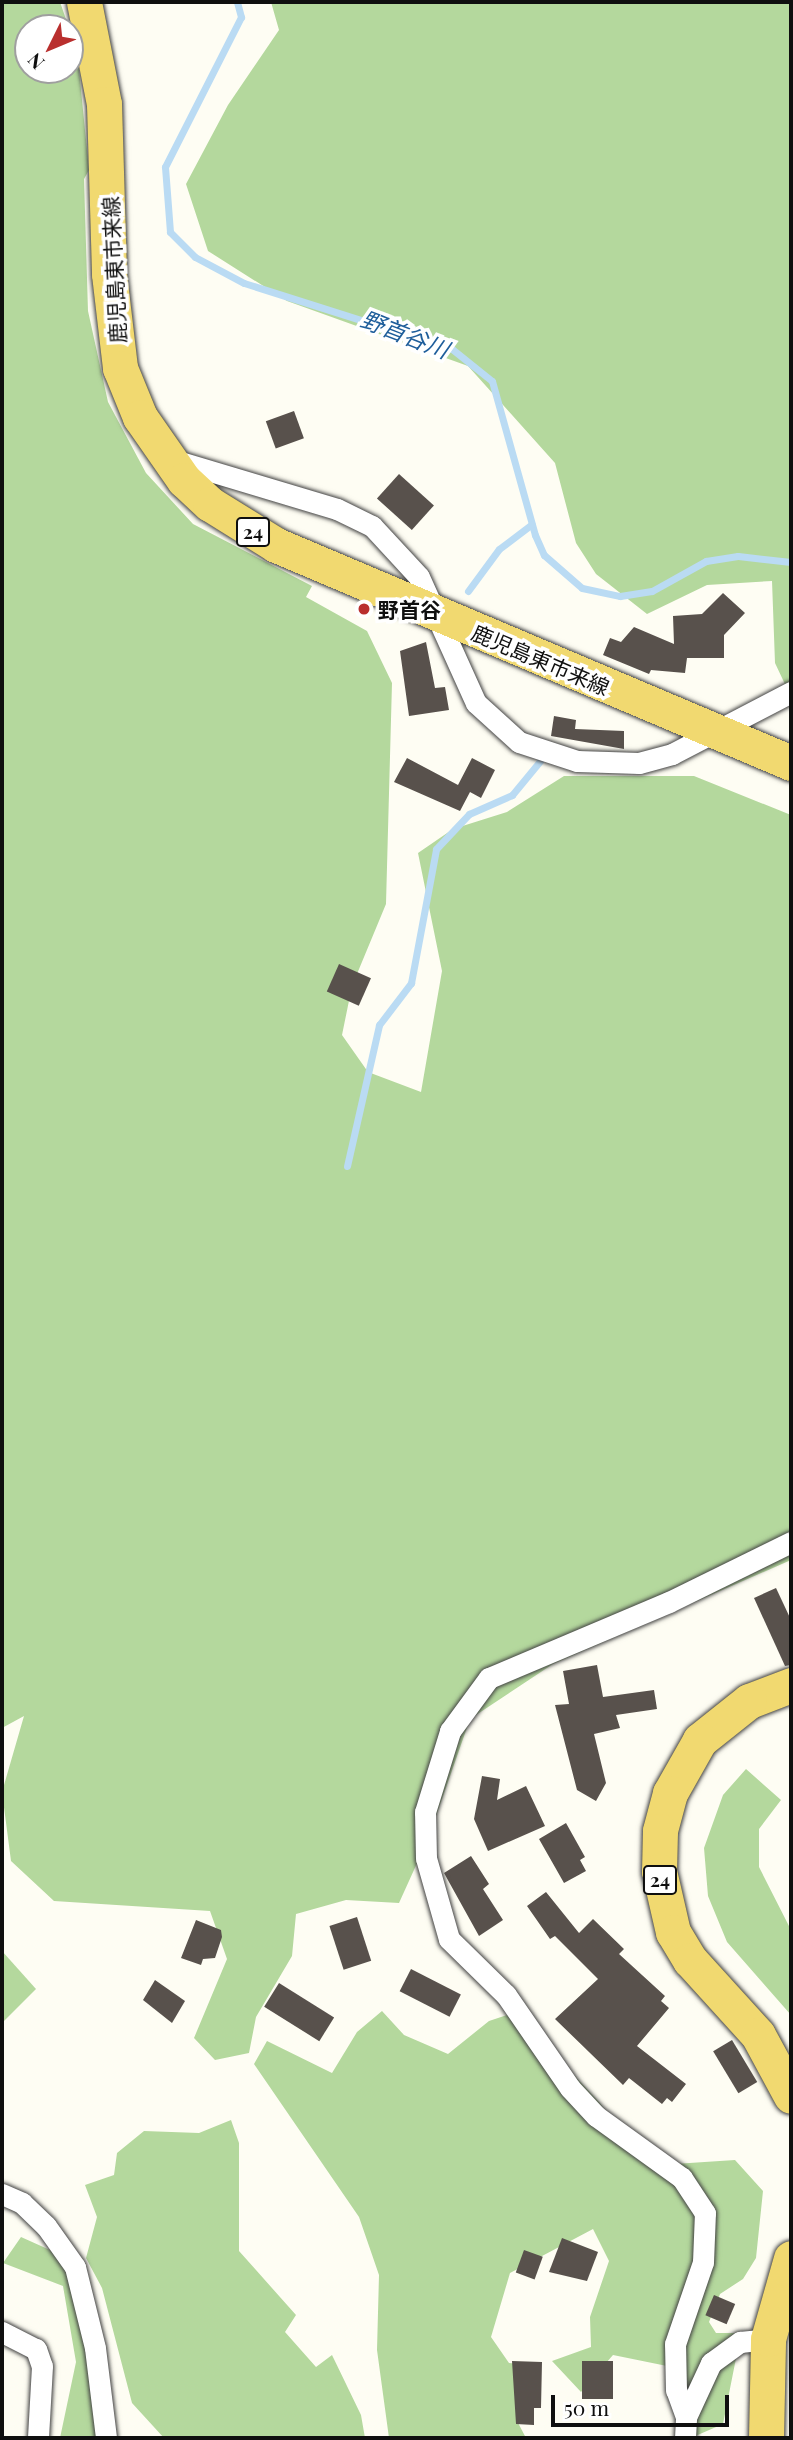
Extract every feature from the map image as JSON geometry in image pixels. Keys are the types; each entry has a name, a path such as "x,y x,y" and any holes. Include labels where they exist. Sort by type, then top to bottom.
{"main road":[{"name":"鹿児島東市来線","path":"84,2 104,104 109,274 120,368 163,457 238,523 439,617 791,763"},
{"name":"24","path":"791,1685 749,1701 701,1740 688,1757 660,1831 659,1871 673,1932 690,1960 758,2035 791,2096"},
{"path":"766,2438 768,2339 791,2258"}],"street":[{"path":"163,457 337,509 372,526 400,550 439,617 447,647 476,703 519,742 577,761 639,763 717,732 791,692"},
{"path":"686,2417 676,2390 675,2344 703,2262 705,2213 682,2178 587,2107 506,1996 449,1940 428,1870 425,1812 450,1731 489,1678 669,1602 791,1542"},
{"path":"2,2193 22,2203 46,2226 75,2267 95,2348 106,2438"},
{"path":"2,2332 36,2349 43,2366 38,2438"},
{"path":"685,2438 686,2417 711,2363 740,2342 768,2339"}],"green space":[{"path":"2,2 60,2 64,14 14,14 14,84 80,84 89,170 84,179 88,311 108,402 146,473 193,524 312,586 306,597 367,631 392,683 386,904 352,986 342,1035 368,1072 421,1092 442,971 418,853 453,829 507,812 564,776 694,776 791,815 791,1560 553,1664 470,1719 428,1839 399,1903 346,1900 296,1914 292,1956 256,2017 249,2053 215,2060 194,2038 227,1959 210,1911 54,1901 11,1861 2,1792 24,1716 2,1728"},
{"path":"271,2 791,2 791,697 775,663 772,581 707,585 647,614 596,574 576,543 555,463 468,366 287,301 208,251 186,184 228,105 279,30"},
{"path":"746,1769 781,1800 759,1829 759,1867 791,1930 791,2015 727,1942 708,1896 704,1848 723,1795"},
{"path":"2,1951 36,1989 2,2023"},
{"path":"382,2011 404,2035 448,2054 489,2021 507,2015 545,2044 600,2103 631,2147 659,2165 735,2160 763,2191 756,2258 743,2279 720,2294 709,2322 716,2333 741,2333 723,2424 693,2437 667,2366 613,2355 581,2392 552,2361 591,2347 590,2317 609,2261 593,2229 510,2273 491,2337 509,2363 541,2366 516,2419 526,2438 389,2438 377,2350 379,2275 359,2217 254,2064 267,2041 332,2073 357,2032"},
{"path":"231,2120 239,2143 239,2251 296,2315 285,2332 316,2367 332,2355 361,2415 365,2438 164,2438 132,2403 102,2288 86,2258 97,2217 85,2185 114,2175 117,2153 144,2131 199,2133"},
{"path":"21,2237 70,2259 108,2438 60,2438 76,2362 63,2286 3,2263"}],"building":[{"path":"294,411 304,438 276,449 266,421"},
{"path":"399,474 434,505 412,530 377,499"},
{"path":"723,593 745,613 724,635 724,658 687,658 685,673 651,670 649,674 603,655 610,638 621,642 634,627 674,644 673,616 702,614"},
{"path":"426,642 435,688 445,687 449,710 409,716 400,651"},
{"path":"554,716 576,720 575,729 624,731 624,749 551,736"},
{"path":"407,758 458,785 472,758 495,770 481,798 470,792 460,811 394,782"},
{"path":"339,964 371,978 359,1006 327,991"},
{"path":"776,1588 791,1620 791,1665 785,1666 754,1598"},
{"path":"597,1665 603,1697 654,1690 657,1709 616,1715 620,1728 594,1734 606,1783 596,1801 577,1790 555,1705 569,1704 563,1671"},
{"path":"482,1776 500,1779 497,1800 526,1786 545,1826 488,1851 474,1819"},
{"path":"566,1823 585,1857 580,1860 586,1871 564,1883 539,1839"},
{"path":"471,1856 489,1884 483,1889 503,1920 479,1936 444,1873"},
{"path":"546,1892 579,1933 593,1919 624,1949 619,1954 665,1996 661,2001 669,2008 637,2046 686,2084 672,2102 667,2098 662,2104 629,2078 623,2085 555,2019 598,1979 555,1936 550,1939 527,1906"},
{"path":"357,1917 371,1961 344,1970 329,1926"},
{"path":"196,1920 221,1930 222,1937 215,1958 203,1959 201,1965 181,1958"},
{"path":"411,1969 461,1994 450,2017 400,1991"},
{"path":"155,1980 185,2001 172,2023 143,2000"},
{"path":"279,1983 334,2017 319,2041 264,2007"},
{"path":"732,2040 757,2082 738,2093 713,2051"},
{"path":"562,2238 598,2252 587,2281 549,2272"},
{"path":"524,2250 543,2257 535,2279 516,2273"},
{"path":"714,2295 735,2304 727,2324 705,2315"},
{"path":"512,2361 542,2362 541,2408 534,2408 534,2425 516,2424"},
{"path":"582,2361 613,2361 613,2399 582,2399"}],"waterway":[{"name":"野首谷川","path":"237,2 241,17 165,167 170,232 195,257 244,283 452,349 492,381 535,535 544,555 582,588 620,596 652,591 706,561 738,556 791,562"},
{"path":"468,591 499,549 532,524"},
{"path":"347,1166 379,1025 411,983 436,849 469,814 512,795 540,761"}],"place":[{"name":"野首谷","path":"364,609"}]}
